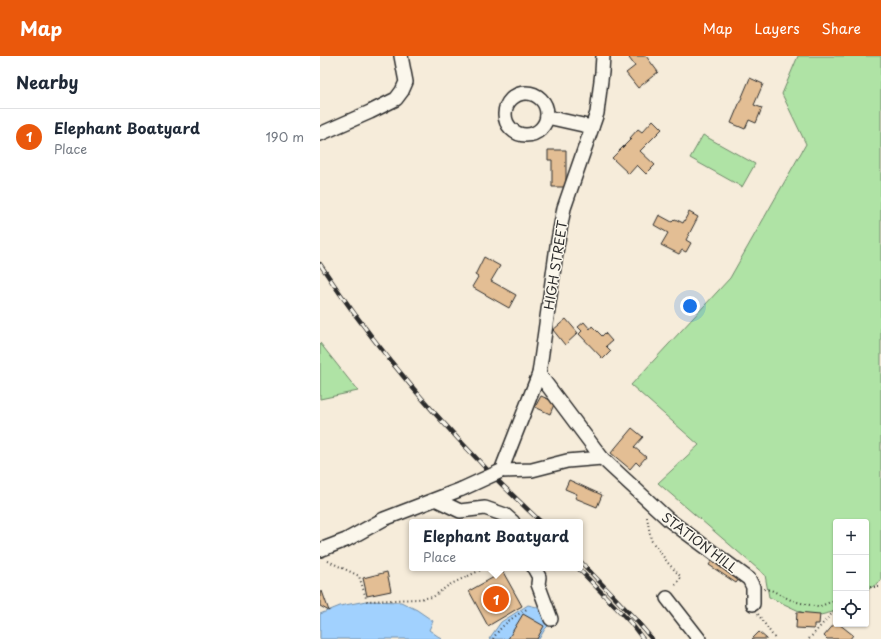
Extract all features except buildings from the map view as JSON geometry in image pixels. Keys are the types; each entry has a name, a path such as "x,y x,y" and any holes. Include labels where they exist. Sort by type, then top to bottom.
{"street":[{"path":"320,134 370,112 396,98 402,91 406,82 401,56"},
{"name":"HIGH STREET","path":"502,472 539,374 564,208 598,113 603,56"},
{"path":"547,117 592,127"},
{"name":"STATION HILL","path":"539,374 602,458 668,520 749,579 753,587"},
{"path":"323,555 346,540 384,519 437,500 502,472 532,470 567,461 602,458"},
{"path":"437,500 460,511 485,508 505,515 510,519"},
{"path":"536,571 539,577 538,584 551,619"},
{"path":"753,587 753,604"},
{"path":"667,598 699,639"}],"path":[{"path":"644,513 648,519 650,540 681,577 667,598"},
{"path":"323,555 359,576 367,601 433,597 449,585 479,571"},
{"path":"753,587 771,590 793,601 818,607 833,601"},
{"path":"869,587 881,587"},
{"path":"753,604 775,639"},
{"path":"493,639 498,631 509,620 527,609"},
{"path":"809,639 833,612"}],"green space":[{"path":"798,56 881,56 881,581 869,589 869,519 833,519 833,612 812,617 769,597 765,575 658,483 699,445 631,385 730,278 806,144 782,94"},
{"path":"703,135 755,164 742,187 690,158"},
{"path":"320,343 358,391 320,399"}],"water":[{"path":"366,601 401,602 417,610 433,621 429,630 442,639 320,639 320,614 340,606"},
{"path":"528,605 537,607 550,624 539,639 489,639 501,622"}],"railway":[{"path":"320,264 376,342 437,416 487,470 538,519"},
{"path":"583,564 652,639"},
{"path":"581,571 630,622 643,639"}],"place":[{"name":"Elephant Boatyard","path":"496,599"}]}
